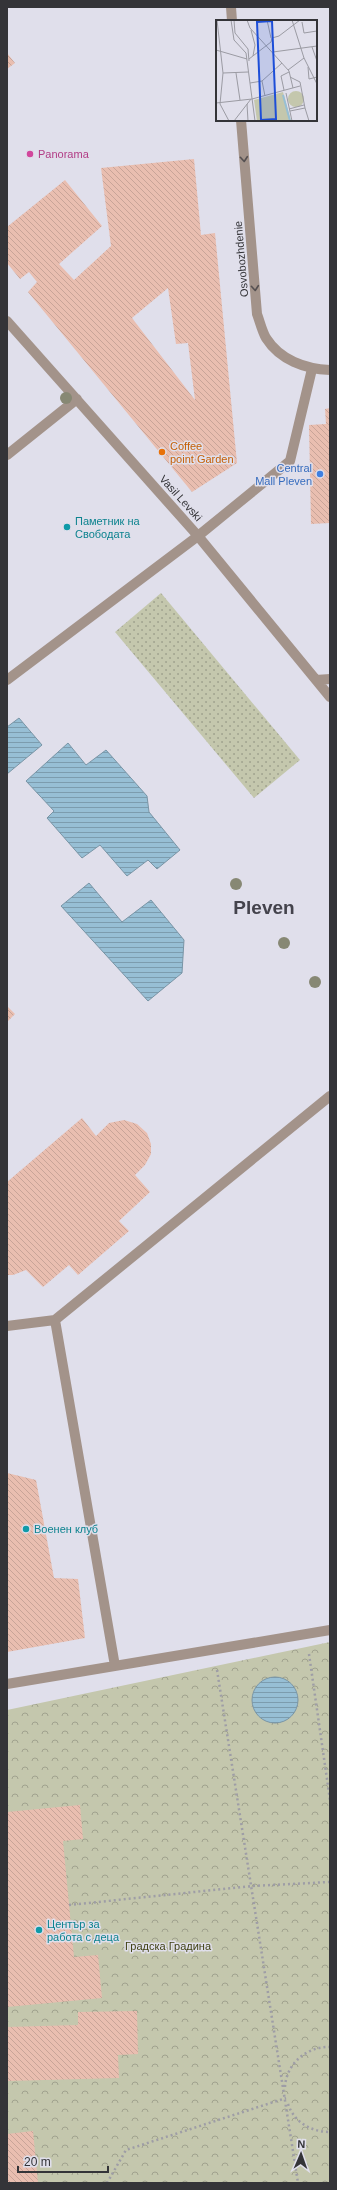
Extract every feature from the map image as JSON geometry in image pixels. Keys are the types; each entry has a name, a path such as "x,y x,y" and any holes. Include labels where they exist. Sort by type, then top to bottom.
{"street":[{"path":"231,7 232,20"},
{"name":"Osvobozhdenie","path":"240,121 257,314 265,337 279,354 312,370"},
{"name":"Vasil Levski","path":"7,321 198,536 330,697"},
{"path":"7,680 198,536 290,461 312,370 330,370"},
{"path":"7,455 77,399"},
{"path":"316,680 330,679"},
{"path":"7,1326 55,1320 330,1096"},
{"path":"55,1320 115,1666"},
{"path":"7,1684 330,1630"}],"path":[{"path":"306,1635 330,1800"},
{"path":"213,1649 286,2098 298,2183"},
{"path":"70,1905 252,1886 330,1882"},
{"path":"330,2047 316,2048 304,2054 294,2062 288,2073 285,2085 286,2098 290,2110 298,2120 309,2128 321,2132 330,2132"},
{"path":"107,2183 126,2150 286,2098"}],"green space":[{"path":"161,593 300,760 254,798 115,632"},
{"name":"Градска Градина","path":"330,1642 330,2183 7,2183 7,1710"}],"water":[{"path":"19,718 42,745 7,774 7,727"},
{"path":"68,743 86,765 106,750 147,796 149,812 180,850 157,869 148,860 127,876 100,845 82,858 47,818 54,811 26,781"},
{"path":"89,883 122,922 151,900 184,940 182,973 148,1001 61,906"},
{"path":"275,1677 288,1681 294,1687 298,1700 294,1713 288,1719 275,1723 262,1719 256,1713 252,1700 256,1687 262,1681"}],"building":[{"path":"7,53 15,63 7,69"},
{"path":"194,159 201,235 215,233 237,463 192,492 28,292 37,282 29,272 20,279 7,263 7,227 65,180 102,226 59,264 74,280 111,246 101,168","holes":["168,288 176,344 188,343 195,400 132,318"]},
{"name":"Central Mall Pleven","path":"330,408 330,523 311,524 309,425 326,424 325,409"},
{"path":"7,1006 15,1014 7,1022"},
{"path":"82,1118 96,1136 109,1123 124,1120 137,1124 147,1133 151,1144 151,1154 145,1165 135,1175 150,1192 119,1221 129,1231 78,1275 69,1265 43,1287 26,1270 13,1275 7,1275 7,1182"},
{"name":"Военен клуб","path":"7,1473 36,1480 54,1578 78,1579 85,1638 7,1652"},
{"name":"Център за работа с деца","path":"80,1805 83,1839 63,1841 74,1957 98,1955 102,1998 7,2007 7,1812"},
{"path":"137,2011 138,2054 118,2055 119,2078 7,2081 7,2027 78,2025 78,2012"},
{"path":"33,2131 38,2183 7,2183 7,2134"}],"place":[{"name":"Panorama","path":"30,154"},
{"name":"Coffee point Garden","path":"162,452"},
{"name":"Central Mall Pleven","path":"320,474"},
{"name":"Паметник на Свободата","path":"67,527"},
{"name":"Военен клуб","path":"26,1529"},
{"name":"Център за работа с деца","path":"39,1930"}],"district":[{"name":"Pleven","path":"264,907"}]}
